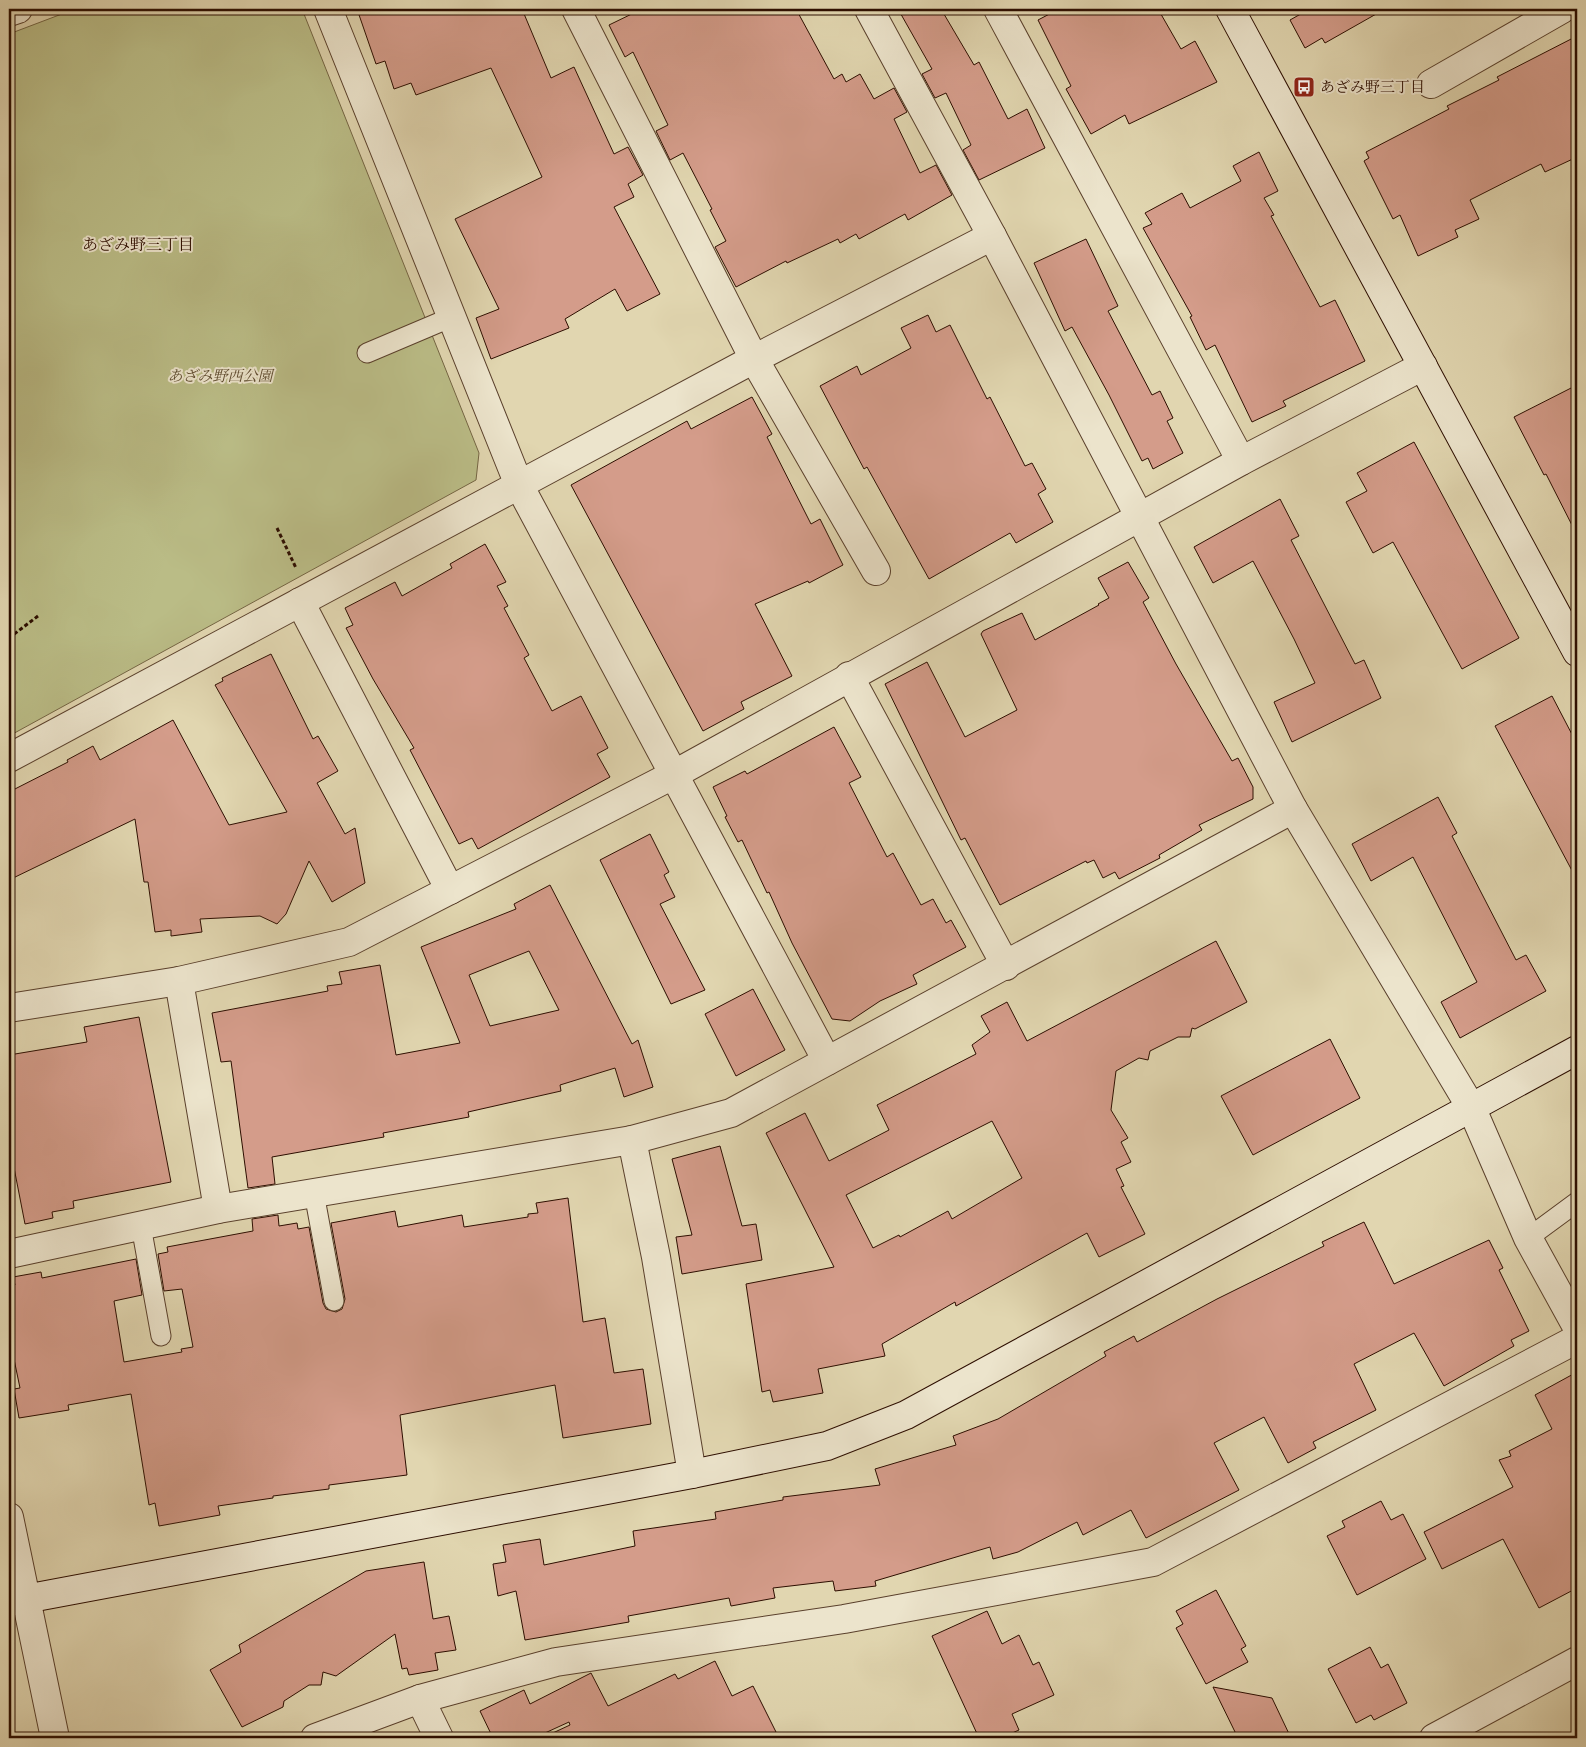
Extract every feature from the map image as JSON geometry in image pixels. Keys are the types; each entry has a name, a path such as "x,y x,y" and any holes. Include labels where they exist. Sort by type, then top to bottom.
{"street":[{"path":"9,12 18,9"},
{"path":"328,9 519,485 827,1061"},
{"path":"576,9 754,359 876,571"},
{"path":"869,9 992,236 1293,809 1472,1108 1528,1238 1577,1327"},
{"path":"998,9 1241,461"},
{"path":"1230,9 1577,652"},
{"path":"1431,84 1562,9"},
{"path":"9,758 754,359 992,236"},
{"path":"9,1008 179,980 349,942 673,775 849,676 1141,518 1241,461 1423,366"},
{"path":"305,599 450,890"},
{"path":"849,676 1006,966"},
{"path":"9,1254 218,1209 632,1140 731,1113 1006,966 1293,809"},
{"path":"179,980 218,1209"},
{"path":"17,1601 692,1474 827,1446 906,1415 1577,1050"},
{"path":"632,1140 656,1257 692,1474"},
{"path":"315,1738 420,1698 556,1662 844,1619 1153,1562 1577,1339"},
{"path":"9,1517 17,1601 56,1738"},
{"path":"1434,1738 1577,1661"},
{"path":"420,1698 439,1738"}],"lane":[{"path":"367,353 452,317"},
{"path":"314,1193 334,1301"},
{"path":"1528,1238 1577,1202"},
{"path":"141,1226 160,1336"}],"path":[{"path":"277,528 305,599"},
{"path":"9,638 38,616"}],"green space":[{"name":"あざみ野西公園","path":"75,9 302,9 479,453 476,480 9,736 9,34"}],"building":[{"path":"357,9 522,9 551,78 574,67 614,154 628,147 643,175 628,184 634,197 614,207 660,294 627,311 615,289 565,319 569,328 491,359 476,318 499,309 455,219 542,177 491,68 416,95 411,83 394,89 385,61 376,64"},
{"path":"642,9 796,9 834,79 842,74 846,82 860,74 874,99 894,88 907,112 894,119 920,173 936,165 952,195 908,220 905,214 859,239 856,234 840,243 838,239 787,263 786,261 736,287 715,247 726,241 710,210 712,209 683,153 670,160 656,131 668,125 633,52 625,57 609,25"},
{"path":"898,9 941,9 974,65 979,62 1008,119 1027,109 1045,148 979,180 963,150 971,145 946,93 935,98 922,74 932,69"},
{"path":"1059,9 1158,9 1181,49 1195,41 1217,82 1129,124 1125,115 1091,134 1066,89 1071,86 1038,20"},
{"path":"1305,9 1385,9 1325,43 1322,38 1305,48 1290,20 1306,11"},
{"path":"1577,36 1577,157 1545,172 1541,164 1470,200 1479,219 1455,230 1458,237 1418,256 1400,215 1393,219 1364,161 1369,158 1366,152 1449,109 1447,106 1499,80 1497,77"},
{"path":"1259,152 1278,191 1264,198 1274,215 1271,216 1320,307 1335,300 1365,361 1283,401 1286,406 1252,422 1215,345 1206,350 1190,317 1192,316 1143,228 1152,224 1145,213 1182,193 1190,208 1241,181 1233,166"},
{"path":"1086,239 1118,306 1108,311 1152,395 1160,391 1173,418 1167,421 1183,453 1153,469 1148,458 1142,461 1072,327 1065,331 1034,263"},
{"path":"928,315 936,332 950,325 987,399 990,397 1025,466 1032,463 1046,489 1038,494 1053,522 1016,543 1010,533 929,579 867,467 864,469 820,386 857,366 861,375 911,348 901,328"},
{"path":"1577,385 1577,535 1514,417"},
{"path":"752,397 772,434 767,437 811,524 820,519 843,565 809,583 808,581 755,604 792,676 741,702 744,709 703,731 571,485 687,421 691,429"},
{"path":"1414,442 1519,638 1462,669 1393,542 1373,553 1346,502 1367,491 1357,473"},
{"path":"1280,499 1299,536 1291,540 1355,664 1364,660 1381,698 1292,742 1274,702 1315,683 1294,639 1253,561 1213,583 1194,547"},
{"path":"485,544 506,582 497,586 508,606 504,608 529,655 524,658 552,711 581,696 608,748 597,754 610,777 478,849 472,838 459,844 410,750 414,748 373,679 346,628 353,625 345,608 395,582 402,596 452,568 450,564"},
{"path":"1128,562 1149,598 1143,602 1176,664 1232,761 1238,758 1253,787 1253,799 1199,825 1202,830 1159,855 1160,858 1119,879 1115,872 1103,878 1094,860 1087,863 1086,861 1000,905 965,838 961,840 885,684 927,662 965,737 1017,710 981,634 983,631 1022,613 1035,640 1109,598 1098,578"},
{"path":"271,654 313,739 318,736 338,771 317,783 345,834 355,828 365,883 332,902 309,861 286,914 277,924 260,916 200,919 202,932 171,936 171,930 155,932 148,882 144,882 135,819 9,880 9,792 68,762 67,760 93,746 100,760 173,720 229,825 287,812 215,685 223,681 222,678"},
{"path":"1552,696 1577,744 1577,880 1495,726"},
{"path":"834,727 861,777 849,783 887,857 893,853 921,905 933,899 946,923 951,920 966,947 913,975 917,984 880,1001 850,1021 832,1019 792,943 769,892 767,893 742,840 738,842 725,817 727,816 713,787 745,771 747,774"},
{"path":"1438,797 1457,833 1452,836 1516,960 1526,955 1546,991 1460,1038 1441,1002 1477,982 1413,857 1371,881 1352,844"},
{"path":"650,834 669,872 664,875 675,897 660,904 705,990 671,1004 600,860"},
{"path":"550,885 632,1044 638,1040 653,1087 624,1097 615,1068 560,1085 561,1091 468,1112 469,1117 383,1133 384,1137 272,1157 275,1184 248,1188 231,1061 221,1062 212,1013 328,991 327,986 342,984 339,972 380,965 396,1055 460,1043 421,947 516,909 514,904","holes":["529,951 559,1010 490,1026 469,975"]},
{"path":"1216,941 1247,1002 1195,1029 1192,1028 1190,1037 1178,1037 1150,1051 1148,1060 1139,1058 1116,1071 1111,1110 1128,1138 1121,1142 1131,1162 1116,1169 1124,1186 1121,1187 1145,1234 1099,1257 1087,1233 956,1306 955,1302 882,1344 885,1356 818,1369 823,1393 773,1402 770,1390 762,1392 746,1284 834,1267 766,1133 805,1113 829,1161 889,1130 877,1105 976,1054 972,1045 990,1032 981,1016 1007,1002 1027,1041","holes":["992,1121 1022,1178 952,1219 948,1211 900,1237 899,1235 873,1248 846,1195"]},
{"path":"753,989 785,1050 736,1076 705,1014"},
{"path":"139,1017 171,1182 73,1201 74,1208 52,1212 53,1218 25,1224 9,1142 9,1055 87,1042 84,1027"},
{"path":"1330,1039 1360,1098 1253,1155 1221,1096"},
{"path":"720,1146 742,1226 756,1224 762,1260 682,1274 676,1237 692,1235 672,1159"},
{"path":"568,1198 583,1322 605,1318 614,1373 643,1369 651,1424 563,1438 555,1385 400,1415 407,1475 329,1485 329,1489 273,1496 273,1498 218,1506 220,1515 159,1526 155,1503 149,1505 131,1394 68,1405 69,1410 19,1418 14,1389 20,1388 9,1335 9,1286 15,1285 13,1277 41,1272 42,1278 136,1259 142,1295 114,1301 124,1362 182,1352 181,1349 193,1347 182,1289 164,1291 158,1254 168,1252 167,1247 253,1231 252,1219 278,1215 279,1226 297,1223 298,1229 309,1227 323,1303 326,1309 336,1312 342,1309 345,1299 331,1223 395,1211 398,1227 462,1215 464,1227 528,1217 528,1214 538,1213 536,1203"},
{"path":"1364,1222 1394,1284 1489,1240 1503,1268 1499,1270 1529,1331 1511,1340 1514,1346 1444,1386 1414,1333 1354,1364 1376,1410 1313,1442 1316,1448 1288,1463 1264,1417 1214,1443 1239,1490 1146,1538 1131,1510 1083,1535 1077,1522 1018,1552 993,1559 990,1547 875,1581 876,1586 835,1591 833,1581 773,1588 775,1598 731,1606 729,1598 628,1616 629,1622 525,1640 516,1591 498,1596 493,1564 506,1562 503,1545 540,1539 544,1565 635,1546 633,1531 716,1519 715,1512 783,1500 783,1497 880,1485 875,1469 956,1445 953,1436 998,1419 1106,1356 1104,1352 1134,1336 1137,1342 1217,1299 1324,1246 1322,1242"},
{"path":"1577,1372 1577,1588 1539,1608 1503,1539 1442,1569 1424,1532 1513,1487 1499,1460 1511,1456 1509,1451 1552,1429 1535,1395"},
{"path":"1381,1501 1391,1520 1403,1514 1426,1559 1357,1595 1327,1536 1345,1527 1342,1521"},
{"path":"424,1562 433,1619 449,1616 456,1650 435,1653 438,1670 409,1675 407,1668 402,1669 395,1634 336,1676 323,1672 321,1685 309,1685 284,1701 283,1707 242,1727 210,1670 241,1652 239,1645 366,1571"},
{"path":"1216,1590 1246,1646 1241,1649 1248,1662 1206,1684 1176,1628 1183,1624 1176,1611"},
{"path":"987,1611 1002,1644 1019,1635 1033,1665 1039,1662 1054,1695 1012,1714 1019,1730 1001,1738 979,1738 932,1636"},
{"path":"1370,1647 1381,1668 1388,1664 1407,1703 1374,1720 1371,1715 1356,1723 1328,1669"},
{"path":"715,1661 732,1696 753,1686 779,1738 542,1738 570,1725 569,1722 534,1738 493,1738 480,1711 524,1690 530,1704 591,1673 608,1706 675,1674 678,1679"},
{"path":"1213,1687 1272,1698 1291,1738 1238,1738"}],"place":[{"name":"あざみ野三丁目","path":"1304,87"}],"district":[{"name":"あざみ野三丁目","path":"138,244"}]}
